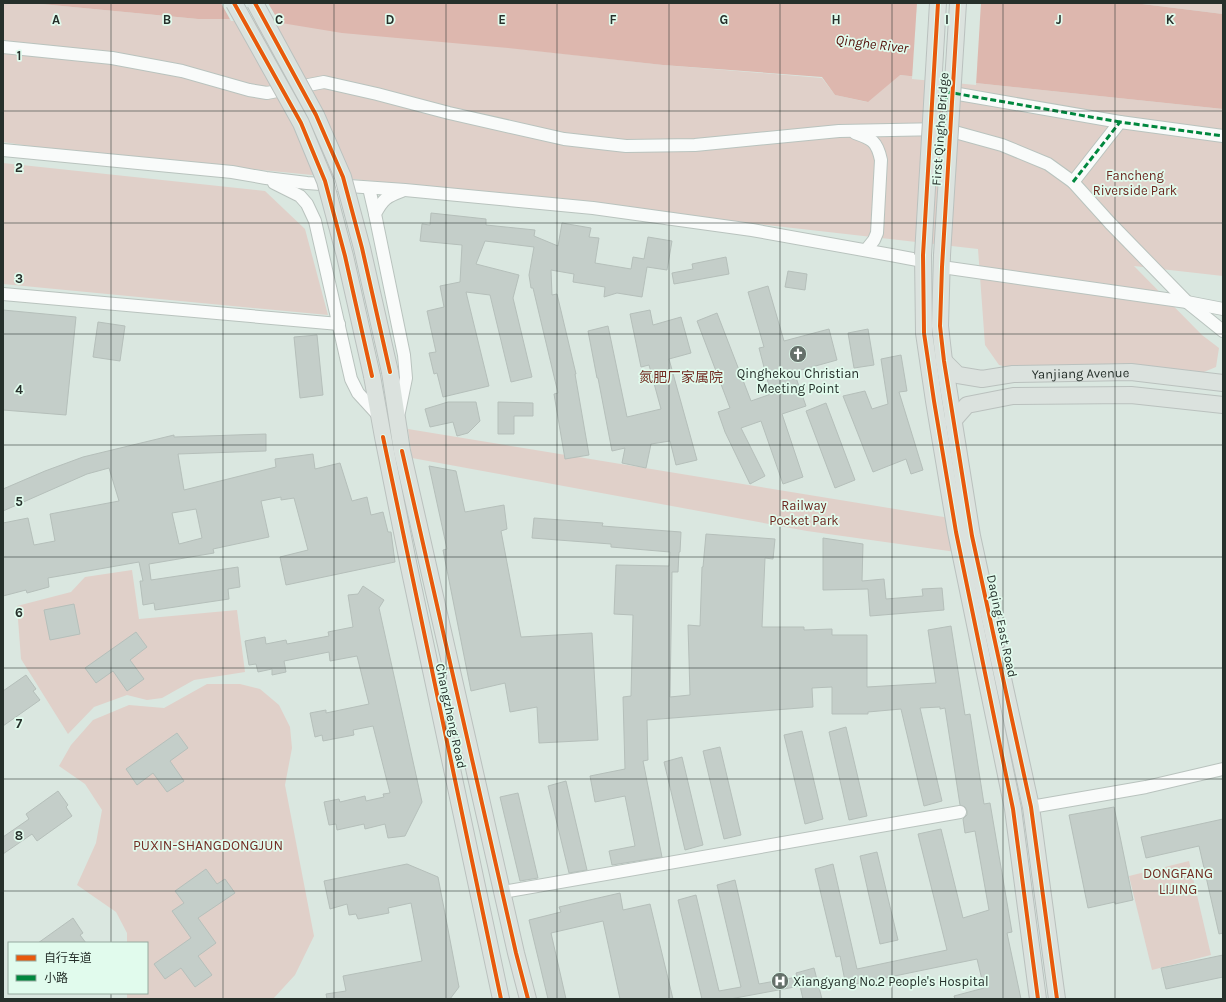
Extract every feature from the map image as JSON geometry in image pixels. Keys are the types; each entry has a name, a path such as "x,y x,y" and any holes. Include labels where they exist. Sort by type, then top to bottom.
{"main road":[{"name":"Changzheng Road","path":"234,3 301,123 325,181 345,256 372,376 382,437 501,999"},
{"name":"Changzheng Road","path":"255,3 316,115 343,177 362,248 390,372 402,450 528,999"},
{"name":"First Qinghe Bridge","path":"923,258 938,3"},
{"name":"First Qinghe Bridge","path":"942,261 958,3"},
{"name":"Daqing East Road","path":"923,258 924,333 934,401 956,532 1013,809 1038,999"},
{"name":"Daqing East Road","path":"942,261 940,326 953,421 972,536 1031,807 1057,999"},
{"name":"Yanjiang Avenue","path":"944,361 958,375 982,379 1013,374 1131,372 1223,383"},
{"name":"Yanjiang Avenue","path":"953,421 966,405 1013,396 1131,395 1223,405"}],"street":[{"path":"3,47 120,60 182,71 249,90 267,93 324,82 378,94 449,113 564,139 626,146 695,146 839,131 944,129 1009,148 1048,164 1073,182 1110,223 1187,302 1223,331"},
{"path":"944,129 946,92 1120,122 1223,136"},
{"path":"1073,182 1120,122"},
{"path":"850,131 868,138 879,150 881,160 877,233 879,243 891,254"},
{"path":"3,150 232,172 307,183 405,190 592,208 752,230 866,250 923,258"},
{"path":"266,178 300,196 307,204 315,221"},
{"path":"307,183 351,379 358,393 379,416"},
{"path":"369,188 404,354 406,378 397,423"},
{"path":"375,214 382,202 392,194 405,190"},
{"path":"866,250 874,240 877,233"},
{"path":"942,261 1223,309"},
{"path":"3,294 339,324"},
{"path":"1031,807 1146,786 1223,769"},
{"path":"503,892 960,812"}],"green space":[{"name":"Fancheng Riverside Park","path":"3,3 31,3 198,19 257,19 663,65 822,78 835,95 867,102 899,75 1223,109 1223,276 1134,266 1202,335 1219,348 1216,367 1194,376 1022,371 999,365 985,345 978,249 403,184 57,150 3,142"},
{"path":"1134,3 1223,3 1223,14"},
{"path":"3,163 265,191 305,229 328,315 3,284"},
{"name":"Railway Pocket Park","path":"408,429 950,518 956,552 807,531 412,458"},
{"path":"132,570 139,619 237,610 245,672 194,680 162,698 147,700 127,695 94,707 68,734 21,659 17,606 71,592 85,577"},
{"path":"207,684 240,684 260,689 279,705 290,727 292,748 285,785 314,936 295,975 273,999 127,999 127,994 148,994 148,942 127,942 127,933 116,912 77,885 96,843 102,810 85,784 59,766 71,745 93,720 129,705 164,708"},
{"path":"1189,861 1211,955 1152,970 1129,876"}],"water":[{"name":"Qinghe River","path":"31,3 1134,3 1223,14 1223,109 900,75 868,102 835,95 822,77 663,65 508,48 342,33 257,19 198,19"}],"pier":[{"path":"221,3 268,3 281,25 257,21 231,21"},
{"path":"917,3 981,3 976,85 912,79"}],"building":[{"path":"431,213 486,219 486,225 535,230 534,236 558,246 562,223 591,228 589,237 599,238 595,263 631,269 633,257 644,259 648,237 672,241 667,270 647,267 642,297 617,293 604,297 605,287 573,282 574,274 551,270 552,295 557,294 576,374 589,455 565,459 554,394 558,393 529,275 534,247 485,241 476,264 519,275 513,298 532,377 511,382 490,295 466,292 489,386 443,397 437,373 434,374 429,353 436,352 427,311 444,307 440,286 460,282 462,245 420,241 422,224 430,225"},
{"path":"726,257 729,274 674,284 672,273 693,269 692,264"},
{"path":"788,271 807,274 805,290 785,287"},
{"path":"768,286 784,341 829,329 837,360 794,372 806,406 782,414 803,477 783,484 761,421 741,428 765,476 750,484 725,432 718,412 730,408 697,321 717,313 751,401 771,394 759,348 764,347 748,292"},
{"path":"3,310 76,317 66,415 3,410"},
{"path":"650,310 653,325 681,317 691,353 669,359 697,460 676,465 670,441 651,444 646,468 622,463 625,448 612,451 588,331 608,326 627,417 661,409 649,365 641,367 630,314"},
{"path":"98,322 125,326 120,361 93,357"},
{"path":"868,329 874,365 854,368 848,333"},
{"path":"317,335 323,395 300,398 294,337"},
{"path":"901,355 907,391 899,392 923,470 911,474 906,459 873,472 843,396 865,391 872,409 888,404 881,359"},
{"path":"448,402 476,402 480,421 468,433 457,436 453,422 430,427 425,409"},
{"path":"498,402 533,403 533,416 514,416 514,434 498,434"},
{"path":"826,403 855,480 835,488 806,411"},
{"path":"266,434 266,451 178,454 184,490 276,467 275,459 313,454 315,469 340,463 352,501 367,497 371,515 383,512 388,532 391,532 395,562 286,585 280,557 308,550 294,498 281,500 281,497 261,501 269,537 213,549 214,553 149,564 151,580 238,567 240,587 228,589 229,599 155,610 154,603 143,605 140,581 143,581 139,562 48,578 49,587 27,593 26,590 3,596 3,523 28,518 34,545 55,541 50,514 119,501 109,468 87,474 3,511 3,489 83,457 174,435 174,437","holes":["196,509 202,538 179,544 172,513"]},
{"path":"429,466 456,471 465,512 504,505 507,529 501,531 521,637 592,633 598,740 539,743 537,707 510,712 505,683 471,691 443,550 447,549"},
{"path":"534,518 603,523 602,526 681,532 678,572 672,572 670,697 690,695 688,625 700,626 702,567 706,534 775,539 773,559 765,558 762,627 804,627 804,630 832,629 832,635 867,635 867,687 936,683 928,630 951,626 965,715 970,714 984,804 990,803 1012,932 1007,933 1021,999 955,999 954,996 984,988 977,959 846,986 840,956 836,957 815,869 833,864 857,969 947,950 918,834 941,829 963,918 989,910 975,831 965,833 963,819 967,815 967,811 965,807 960,805 945,708 920,708 942,801 924,806 901,709 868,712 868,714 832,714 832,687 812,688 813,707 647,720 648,760 643,761 662,857 612,865 609,851 635,846 625,796 595,802 590,776 625,769 623,697 631,696 633,615 614,614 616,565 669,566 670,552 611,547 611,544 532,538"},
{"path":"823,538 863,544 862,581 884,579 886,599 923,596 922,589 942,588 944,610 870,616 868,589 823,590"},
{"path":"363,586 384,600 379,608 422,802 405,836 388,838 385,824 365,829 364,824 337,830 336,824 329,825 324,802 339,799 340,802 365,796 366,801 384,797 383,794 390,793 373,726 353,730 354,735 323,741 322,735 315,737 310,713 326,710 326,713 369,704 357,656 330,661 329,652 284,661 286,672 272,675 272,669 258,672 256,664 249,665 245,641 265,637 266,644 286,640 287,644 329,636 328,632 353,627 348,595 358,594"},
{"path":"74,604 80,634 50,640 44,610"},
{"path":"136,632 147,647 130,660 144,679 127,691 113,671 96,683 85,668"},
{"path":"26,675 36,689 33,691 40,700 3,726 3,691"},
{"path":"846,727 867,816 849,820 829,732"},
{"path":"802,731 823,819 805,824 784,735"},
{"path":"177,733 188,748 170,761 184,781 167,792 153,773 137,785 126,769"},
{"path":"720,747 741,835 724,839 703,751"},
{"path":"682,757 703,845 685,850 664,762"},
{"path":"566,781 587,870 569,873 548,786"},
{"path":"58,791 68,805 66,807 72,816 37,841 32,834 3,854 3,837 29,819 26,814"},
{"path":"518,793 538,878 520,881 500,797"},
{"path":"1114,807 1133,900 1088,908 1069,815"},
{"path":"1223,819 1223,933 1219,934 1199,846 1146,858 1141,837"},
{"path":"877,852 898,940 880,944 860,856"},
{"path":"407,864 438,877 459,987 450,999 327,999 326,994 346,991 343,976 422,961 411,903 388,908 389,913 358,919 356,914 349,915 347,904 330,909 324,881"},
{"path":"206,869 217,884 225,879 235,893 198,918 216,943 198,956 212,975 195,987 181,968 165,979 154,964 191,938 172,911 184,903 175,891"},
{"path":"735,880 759,984 797,977 796,973 814,968 822,999 803,999 800,986 730,999 702,999 678,900 696,895 719,991 741,987 717,885"},
{"path":"620,893 623,910 650,904 673,999 620,999 603,921 551,933 566,999 548,999 529,920 561,912 559,907"},
{"path":"73,918 83,933 80,935 85,942 39,942"},
{"path":"1223,955 1223,977 1166,989 1161,968"}],"marked path":[{"path":"944,129 947,92 1120,122"},
{"path":"1073,182 1120,122 1223,136"}],"cycle path":[{"path":"234,3 301,123 325,181 345,256 372,376"},
{"path":"255,3 316,115 343,177 362,248 390,372"},
{"path":"938,3 923,255 924,333 956,532 1013,809 1038,999"},
{"path":"958,3 942,267 940,326 944,361 972,536 1031,807 1057,999"},
{"path":"383,437 501,999"},
{"path":"402,451 516,953 528,999"}],"place":[{"name":"Qinghekou Christian Meeting Point","path":"798,354"},
{"name":"Xiangyang No.2 People's Hospital","path":"780,981"}],"district":[{"name":"氮肥厂家属院","path":"681,377"},
{"name":"PUXIN-SHANGDONGJUN","path":"208,845"},
{"name":"DONGFANG LIJING","path":"1178,882"}]}
